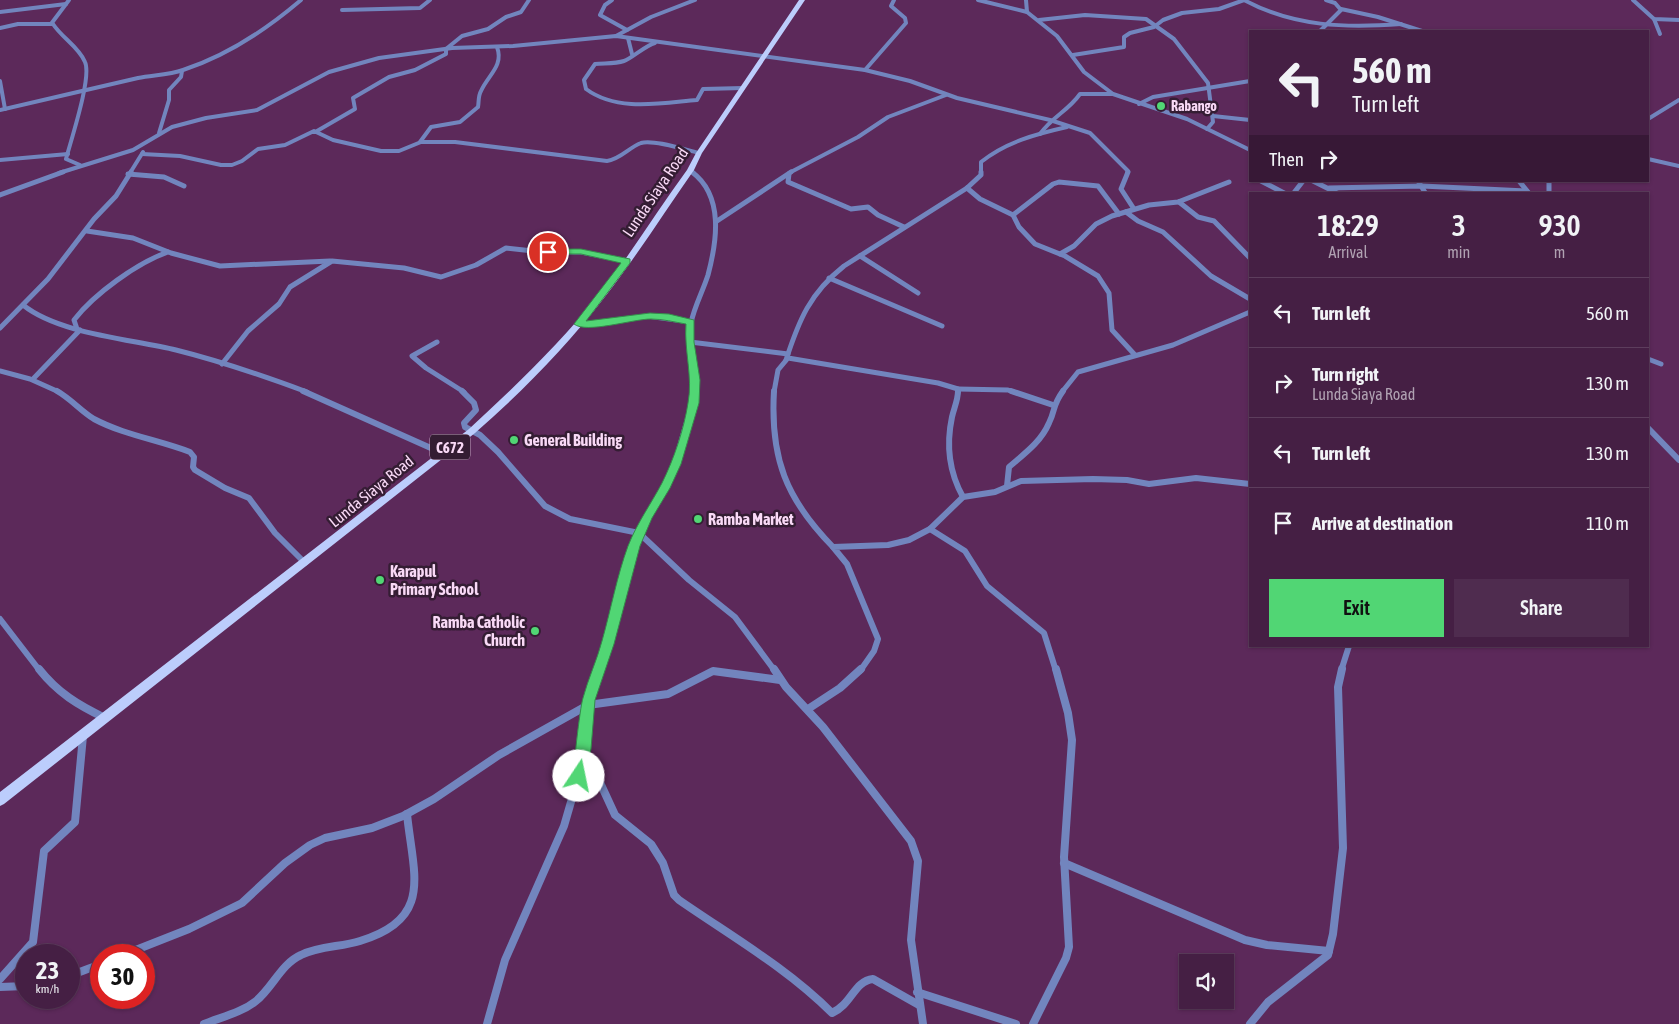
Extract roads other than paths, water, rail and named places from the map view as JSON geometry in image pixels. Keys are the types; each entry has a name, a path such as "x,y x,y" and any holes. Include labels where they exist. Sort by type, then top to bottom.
{"main road":[{"name":"Lunda Siaya Road","path":"0,800 472,431 537,370 579,324 626,261 690,170 699,153 802,0"}],"street":[{"path":"0,81 2,110 83,90 153,75 182,71 217,57 280,18 301,0"},
{"path":"342,10 420,8 430,0"},
{"path":"0,195 81,165 134,150 180,156 221,165 232,165 242,161 258,149 284,145 318,131 356,108 353,98 389,77 412,71 446,54 446,49 460,37 488,29 506,17 521,12 529,0"},
{"path":"612,0 605,5 600,15 627,30"},
{"path":"616,36 665,11 695,0"},
{"path":"865,70 907,21 891,6 894,0"},
{"path":"978,0 1027,12 1039,20 1073,55 1084,72 1113,94 1179,116 1249,150"},
{"path":"1026,0 1025,8 1027,12"},
{"path":"1073,55 1124,47 1124,37 1130,33 1154,27 1163,20 1189,11 1219,9 1244,0 1265,13 1325,26 1365,27 1401,24"},
{"path":"1326,0 1335,3 1341,9 1419,30"},
{"path":"1633,0 1654,19 1660,28 1660,34"},
{"path":"0,12 68,2"},
{"path":"51,24 68,2"},
{"path":"1321,30 1341,12 1341,9"},
{"path":"1039,20 1091,15 1143,18 1179,44 1210,88 1213,122 1207,129"},
{"path":"1654,19 1679,20"},
{"path":"0,28 18,24 51,24 87,62 89,70 66,158 70,162 81,165"},
{"path":"159,133 200,119 258,110 320,77 346,66 386,56 446,49 616,36 865,70 910,81 946,95 1050,120 1090,133 1125,166 1127,174 1121,189 1134,209"},
{"path":"628,38 632,54"},
{"path":"660,43 650,44 644,51 632,54 626,61 595,64 583,82 586,90 596,95 639,105 654,101 697,100 703,89 743,88"},
{"path":"420,142 431,127 460,122 478,107 480,90 499,64 500,53 497,46"},
{"path":"0,328 48,279 87,231 94,219 116,196 143,150 159,133 169,100 169,90 181,77 182,71"},
{"path":"1139,104 1153,97 1249,80"},
{"path":"1040,134 1050,120 1073,104 1082,93 1113,94"},
{"path":"717,221 792,171 854,139 888,117 946,95"},
{"path":"1649,118 1679,100"},
{"path":"1213,116 1249,120"},
{"path":"808,709 860,670 878,639 847,564 834,546 798,508 784,484 773,433 772,404 777,371 787,357 802,316 819,288 829,278 904,227 967,188 980,175 982,161 1009,145 1068,127"},
{"path":"318,131 333,140 380,151 398,151 420,142 455,142 601,161 619,159 644,142 699,153"},
{"path":"0,160 68,154"},
{"path":"1649,159 1679,166"},
{"path":"487,1024 505,960 564,826 576,787 584,749 588,706 639,533 672,474 692,409 696,391 690,342 691,322 708,276 717,221 714,206 703,180 690,170"},
{"path":"792,171 786,179 793,185 851,209 868,208 878,215 904,227"},
{"path":"128,174 164,177 184,186"},
{"path":"1013,215 1050,186 1059,182 1098,186 1119,214"},
{"path":"1180,202 1229,182"},
{"path":"1263,182 1282,192"},
{"path":"1295,192 1302,182"},
{"path":"1316,182 1336,192"},
{"path":"1419,182 1425,192"},
{"path":"1520,182 1528,192"},
{"path":"1329,188 1422,186 1528,192"},
{"path":"967,188 980,199 996,205 1013,215 1019,227 1035,244 1083,265 1102,280 1110,299 1112,330 1134,355"},
{"path":"1060,254 1068,251 1097,224 1134,209 1170,200 1180,202 1198,217 1214,221 1249,257"},
{"path":"1126,212 1138,221 1163,232 1211,276 1249,298"},
{"path":"87,231 124,235 170,252 224,266 332,261 404,268 441,277 476,265 508,248 542,252 581,252 626,261"},
{"path":"78,329 74,320 84,308 140,266 159,254 170,252"},
{"path":"860,256 918,293"},
{"path":"222,364 248,331 278,304 287,286 332,261"},
{"path":"829,278 942,326"},
{"path":"23,305 34,314 78,329 176,350 257,374 312,394 442,453"},
{"path":"1007,486 1009,467 1043,435 1050,422 1053,405 1078,372 1174,345 1249,312"},
{"path":"579,324 592,325 650,316 669,317 691,322"},
{"path":"32,379 78,329"},
{"path":"437,342 414,353 412,359 446,379 475,404 476,410 464,423 465,427 485,438 508,461 545,506 570,519 639,533 688,580 742,624 780,680 808,709 906,834 916,851 918,868 911,940 923,1024"},
{"path":"690,342 712,344 897,376 958,389 1008,390 1053,405"},
{"path":"1649,360 1661,364"},
{"path":"0,371 32,379 75,402 94,418 126,433 190,452 194,457 193,467 195,470 225,488 248,498 275,533 305,563"},
{"path":"958,389 958,396 950,425 949,455 954,478 962,497"},
{"path":"1649,429 1679,460"},
{"path":"1649,434 1656,437"},
{"path":"834,546 896,544 915,538 930,529 962,497 995,492 1027,480 1106,479 1145,484 1190,478 1249,484"},
{"path":"930,529 964,551 987,586 1037,626 1046,636 1068,713 1072,740 1064,863 1069,934 1068,952 1033,1024"},
{"path":"0,619 40,671 60,691 72,702 105,718"},
{"path":"1250,1024 1261,1008 1328,955 1333,934 1342,859 1343,812 1338,688 1343,662 1349,647"},
{"path":"151,944 189,929 242,903 285,863 310,845 325,838 372,828 407,814 434,799 499,755 572,712 588,706 668,694 713,671 780,680"},
{"path":"0,979 33,942 44,851 75,822 83,736"},
{"path":"584,749 607,794 615,815 651,844 664,863 674,895 679,900 782,971 815,996 832,1014 850,1004 860,983 867,978 873,979 919,1006"},
{"path":"204,1024 254,1002 290,962 302,955 371,938 396,925 411,905 416,886 407,814"},
{"path":"1064,863 1245,940 1267,945 1329,950"},
{"path":"0,987 15,986"},
{"path":"917,992 1016,1024"}],"place":[{"name":"Rabango","path":"1161,106"},
{"name":"General Building","path":"514,440"},
{"name":"Ramba Market","path":"698,519"},
{"name":"Karapul Primary School","path":"380,580"},
{"name":"Ramba Catholic Church","path":"535,631"}]}
